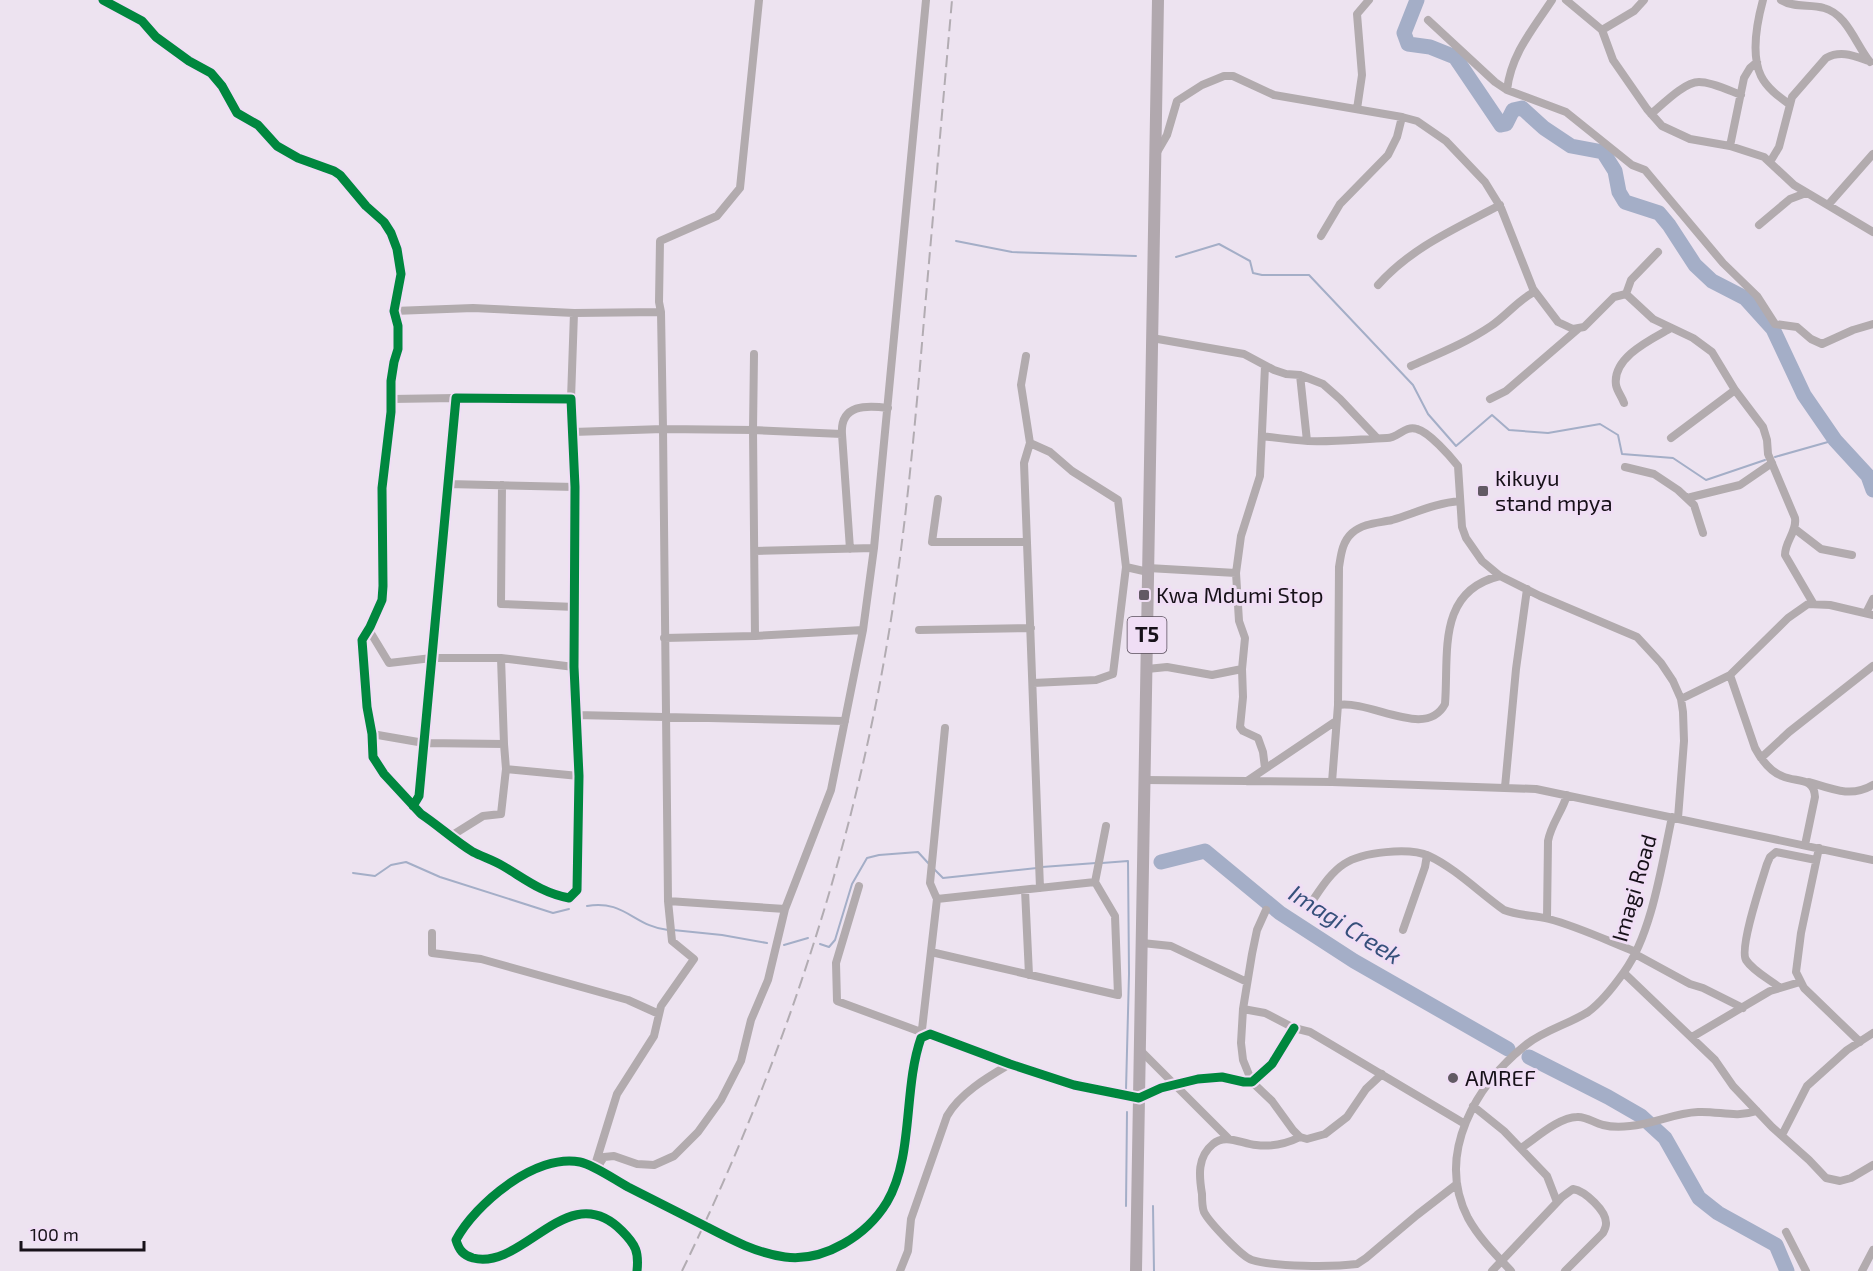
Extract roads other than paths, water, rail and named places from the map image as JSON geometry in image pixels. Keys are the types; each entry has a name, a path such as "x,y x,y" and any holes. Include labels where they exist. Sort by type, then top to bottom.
{"highway":[{"name":"T5","path":"1136,1271 1158,0"}],"street":[{"path":"103,0 113,3 142,21 156,37 189,62 211,73 222,86 237,113 258,125 287,153 334,171 391,232 401,274 394,311 398,326 398,349 391,381 389,433 382,488 382,600 369,630 363,637 362,646 375,762 423,816 473,852 504,866 529,884 556,896 569,898 577,890 579,776 574,668 575,487 571,399 574,313"},
{"path":"596,1170 617,1094 654,1036 661,1006 694,959 672,941 668,902 660,241 717,216 740,189 759,0"},
{"path":"596,1170 604,1158 614,1156 638,1164 654,1165 675,1156 698,1132 721,1100 741,1061 751,1020 768,980 785,909 831,790 863,630 874,548 926,0"},
{"path":"1357,109 1362,75 1357,14 1369,0"},
{"path":"1508,90 1509,72 1522,44 1552,0"},
{"path":"1566,0 1602,30 1613,60 1662,126 1684,138 1730,146 1755,154 1770,162 1788,180 1806,193 1873,232"},
{"path":"1602,30 1634,11 1644,0"},
{"path":"1763,0 1756,25 1757,62 1767,86 1789,104"},
{"path":"1781,0 1795,5 1825,8 1833,13 1848,28 1871,63"},
{"path":"1428,20 1495,82 1508,90 1566,112 1632,165 1645,170 1723,263 1757,296 1775,324 1797,327 1811,339 1822,344 1873,324"},
{"path":"1770,162 1779,147 1789,104 1800,86 1826,58 1834,54 1843,54 1871,63"},
{"path":"1730,146 1746,73 1757,62"},
{"path":"1155,157 1167,135 1177,101 1202,85 1224,76 1233,76 1274,95 1402,117 1427,126 1446,141 1485,182 1500,205 1534,292 1558,322 1567,328 1578,329"},
{"path":"1651,114 1691,83 1700,82 1741,95"},
{"path":"1321,236 1340,204 1388,155 1397,137 1402,117"},
{"path":"1827,205 1873,154"},
{"path":"1759,225 1790,199 1806,193"},
{"path":"1378,285 1394,267 1421,246 1500,205"},
{"path":"1626,294 1631,280 1658,252"},
{"path":"1411,366 1479,333 1500,320 1523,297 1534,292"},
{"path":"1490,399 1506,391 1578,329 1589,323 1614,297 1622,293 1626,294 1653,319 1693,338 1708,348 1762,427 1772,463 1793,510 1796,524 1785,549 1785,555 1813,603"},
{"path":"394,311 474,308 574,313 661,312"},
{"path":"1624,403 1616,382 1617,375 1628,356 1643,344 1671,328"},
{"path":"1152,338 1244,354 1265,366 1286,374 1300,375 1323,384 1376,437"},
{"path":"754,354 755,636"},
{"path":"1026,356 1021,385 1030,443 1024,463 1040,888"},
{"path":"1265,366 1260,476 1241,536 1236,573 1239,621 1245,638 1242,669 1244,696 1240,727 1243,731 1258,738 1265,768"},
{"path":"1300,375 1307,441"},
{"path":"1671,438 1735,390"},
{"path":"413,806 419,796 456,398"},
{"path":"391,399 571,399"},
{"path":"850,549 842,434 844,420 851,410 866,405 888,408"},
{"path":"1262,436 1307,441 1360,440 1376,437 1390,439 1409,428 1419,429 1458,466 1461,518 1466,538 1482,561 1500,576 1527,590 1637,637 1661,663 1681,699 1730,675 1803,606 1813,603 1870,614 1873,599"},
{"path":"573,432 663,429 842,434"},
{"path":"1030,443 1050,452 1072,471 1118,500 1126,567 1113,674 1096,680 1033,683"},
{"path":"1687,498 1740,485 1772,463"},
{"path":"1625,467 1654,474 1687,498 1694,505 1703,533"},
{"path":"448,484 575,487"},
{"path":"502,485 501,604 575,607"},
{"path":"938,499 932,542 1027,542"},
{"path":"1332,782 1338,705 1338,584 1341,553 1346,540 1350,534 1362,526 1441,504 1461,501"},
{"path":"1795,529 1821,549 1852,555"},
{"path":"755,551 874,548"},
{"path":"1126,567 1236,573"},
{"path":"1338,705 1355,705 1413,720 1425,721 1435,717 1445,704 1447,650 1452,618 1457,606 1476,584 1500,576"},
{"path":"1505,787 1516,669 1527,590"},
{"path":"919,630 1031,628"},
{"path":"369,630 389,663 432,658 501,658 574,668"},
{"path":"664,638 863,630"},
{"path":"451,836 483,816 501,814 506,768 501,658"},
{"path":"1761,758 1789,732 1873,666"},
{"path":"1147,669 1167,667 1206,675 1242,669"},
{"path":"1730,675 1755,748 1761,758 1781,776 1846,793 1856,792 1873,785"},
{"name":"Imagi Road","path":"1511,1271 1477,1232 1469,1219 1457,1184 1457,1155 1465,1124 1473,1106 1495,1075 1528,1044 1594,1007 1624,973 1636,953 1645,934 1675,817 1683,741 1681,699"},
{"path":"576,715 845,721"},
{"path":"1247,781 1336,722"},
{"path":"637,1271 638,1254 626,1235 616,1225 596,1215 577,1215 555,1224 501,1258 481,1261 467,1256 458,1249 456,1240 463,1225 483,1204 522,1175 564,1161 581,1162 694,1221 758,1251 787,1257 819,1254 837,1247 864,1229 882,1209 896,1184 901,1162 915,1056 921,1035 937,899 930,883 945,728"},
{"path":"372,734 424,742 504,744"},
{"path":"506,768 579,776"},
{"path":"1145,780 1332,782 1536,789 1873,860"},
{"path":"1805,845 1815,797 1814,789 1809,782"},
{"path":"1547,918 1548,841 1550,830 1563,809 1567,795"},
{"path":"931,952 1118,995 1115,916 1095,882 1106,826"},
{"path":"1819,848 1797,956 1796,972 1800,982 1860,1042"},
{"path":"1311,903 1337,869 1350,861 1368,855 1416,851 1446,866 1504,910 1513,914 1547,918 1570,925 1636,953 1690,984 1713,992 1743,1008"},
{"path":"1779,987 1754,968 1746,960 1744,954 1746,937 1767,864 1776,852 1816,860"},
{"path":"1403,930 1427,855"},
{"path":"937,899 1095,882"},
{"path":"859,886 836,963 837,1001 921,1035 930,1034 1074,1085 1139,1098 1161,1088 1211,1077 1252,1082 1263,1090 1293,1130 1300,1137 1307,1139 1318,1137 1347,1117 1366,1089 1382,1074"},
{"path":"1025,890 1029,975"},
{"path":"668,902 785,909"},
{"path":"1252,1082 1241,1043 1243,1009 1257,930 1266,910"},
{"path":"432,933 432,953 481,959 628,1000 659,1014"},
{"path":"1142,943 1171,946 1247,982"},
{"path":"1624,973 1715,1060 1733,1086 1819,1172 1831,1181 1840,1181 1851,1178 1873,1165"},
{"path":"1692,1037 1779,987 1800,982"},
{"path":"1243,1009 1264,1013 1294,1028 1310,1032 1465,1124"},
{"path":"1252,1082 1272,1064 1294,1028"},
{"path":"1782,1135 1807,1086 1847,1050 1873,1033"},
{"path":"1140,1050 1228,1138 1243,1144 1258,1146 1288,1143 1300,1137"},
{"path":"900,1271 909,1251 911,1219 947,1116 954,1106 988,1077 1010,1064"},
{"path":"1473,1106 1521,1148 1547,1176 1557,1202"},
{"path":"1521,1148 1567,1118 1577,1116 1602,1125 1623,1127 1649,1124 1676,1114 1698,1112 1743,1116 1757,1111"},
{"path":"1228,1138 1212,1144 1199,1165 1203,1210 1240,1253 1260,1262 1357,1264 1457,1184"},
{"path":"1492,1271 1557,1202 1574,1189 1580,1190 1595,1203 1606,1225 1602,1233 1565,1271"},
{"path":"1786,1232 1806,1271"},
{"path":"1862,1271 1873,1250"}],"waterway":[{"path":"1417,0 1404,33 1408,44 1430,47 1455,57 1501,125 1506,124 1513,110 1522,108 1544,128 1571,146 1603,152 1615,171 1619,192 1625,202 1659,213 1695,265 1712,281 1745,298 1773,329 1804,395 1835,440 1868,476 1873,490"},
{"path":"956,241 1012,252 1136,256"},
{"path":"1176,257 1219,244 1250,261 1253,273 1309,275 1413,385 1428,414 1456,446 1492,415 1509,430 1548,433 1600,424 1618,435 1622,454 1673,458 1706,480 1765,460"},
{"path":"1775,457 1835,440"},
{"name":"Imagi Creek","path":"1161,862 1205,851 1280,913 1354,961 1508,1049"},
{"name":"Imagi Creek","path":"820,944 829,947 835,940 852,884 867,858 918,852 929,864"},
{"path":"1102,863 1128,861 1129,974 1126,1090"},
{"name":"Imagi Creek","path":"353,873 375,876 391,865 406,862 440,877 553,913 569,909"},
{"name":"Imagi Creek","path":"1042,867 1096,863"},
{"name":"Imagi Creek","path":"933,868 943,878 1037,868"},
{"name":"Imagi Creek","path":"587,906 611,906 647,924 668,930"},
{"name":"Imagi Creek","path":"673,930 767,943"},
{"name":"Imagi Creek","path":"784,945 808,938"},
{"name":"Imagi Creek","path":"1529,1057 1641,1116 1665,1138 1699,1198 1718,1213 1776,1245 1787,1271"},
{"path":"1126,1206 1127,1112"},
{"path":"1153,1206 1154,1271"}],"railway":[{"path":"682,1271 748,1124 804,973 850,819 868,740 884,661 909,485 952,0"}],"place":[{"name":"kikuyu stand mpya","path":"1483,491"},
{"name":"Kwa Mdumi Stop","path":"1144,595"},
{"name":"AMREF","path":"1453,1078"}]}
